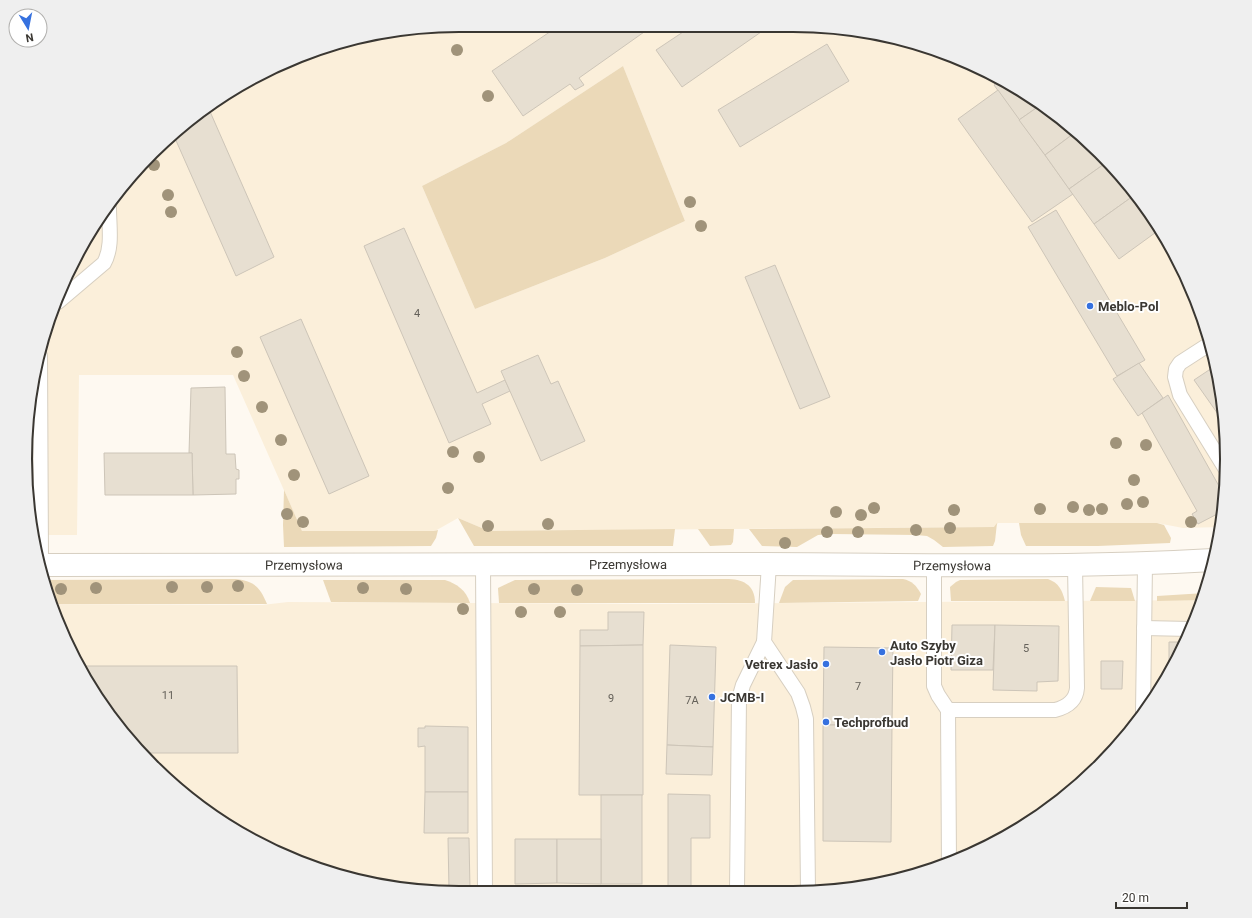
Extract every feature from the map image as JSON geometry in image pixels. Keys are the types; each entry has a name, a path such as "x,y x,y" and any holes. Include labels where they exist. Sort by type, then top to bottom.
{"street":[{"name":"Przemysłowa","path":"46,565 1075,565 1145,564 1207,560"}],"lane":[{"path":"65,296 104,263 107,257 109,245 109,215"},
{"path":"1205,347 1180,363 1176,369 1175,377 1180,395 1220,460"},
{"path":"40,376 40,542"},
{"path":"483,564 485,886"},
{"path":"737,886 739,699 742,685 764,642 769,564"},
{"path":"1143,703 1145,564"},
{"path":"934,565 934,686 948,710 949,856"},
{"path":"948,710 1055,710 1073,702 1077,688 1075,565"},
{"path":"1144,628 1184,629"},
{"path":"764,642 798,693 806,719 808,885"}],"shaded area":[{"path":"431,33 821,33 876,40 904,47 930,55 982,76 1007,89 1030,104 1075,138 1114,177 1148,222 1176,270 1197,322 1212,376 1219,431 1219,487 1214,527 1183,528 1157,523 998,523 995,527 489,531 458,518 435,531 302,531 233,375 79,375 77,535 39,535 33,487 32,459 36,403 40,376 47,348 65,296 89,245 120,199 138,177 177,138 199,120 245,89 296,65 348,47 376,40","holes":["623,66 685,221 605,258 475,309 422,186 506,143"]},
{"path":"623,66 685,221 605,258 475,309 422,186 506,143"},
{"path":"284,490 302,531 438,530 436,538 431,546 284,547"},
{"path":"458,518 489,531 675,529 673,546 474,546"},
{"path":"997,523 993,546 943,547 927,536 916,535 832,534 818,535 797,547 762,546 749,529 994,527"},
{"path":"1019,523 1157,523 1164,525 1171,538 1170,543 1098,546 1026,546 1021,535"},
{"path":"698,529 734,529 733,542 731,545 710,546"},
{"path":"236,579 247,581 256,586 262,593 267,604 58,604 50,580"},
{"path":"732,579 742,582 750,587 753,591 755,603 499,603 498,588 515,580"},
{"path":"903,579 911,582 917,588 921,594 918,601 779,603 785,587 793,580"},
{"path":"1048,579 1060,587 1065,601 951,601 950,587 960,580"},
{"path":"323,580 445,580 460,588 466,594 470,603 331,602"},
{"path":"1096,587 1131,588 1135,601 1090,601"},
{"path":"1198,593 1195,600 1157,601 1157,596"},
{"path":"1195,600 1176,648 1163,672 1132,719 1095,761 1053,798 1006,829 982,842 930,863 876,878 821,885 793,886 431,885 376,878 322,863 270,842 245,829 199,798 157,761 120,719 104,696 76,648 58,604 262,605 288,602 651,604"}],"building":[{"path":"550,32 644,32 579,78 584,85 575,90 570,84 523,116 492,71"},
{"path":"683,32 761,32 682,87 656,50"},
{"path":"827,44 849,81 740,147 718,110"},
{"path":"996,83 1007,89 1036,108 1019,120 994,85"},
{"path":"998,90 1073,194 1032,222 958,119"},
{"path":"1036,108 1071,135 1045,155 1019,120"},
{"path":"210,112 274,257 236,276 176,139"},
{"path":"1071,135 1103,165 1069,189 1045,155"},
{"path":"1103,165 1131,198 1094,224 1069,189"},
{"path":"1131,198 1155,233 1119,259 1094,224"},
{"path":"1056,210 1145,360 1117,376 1028,227"},
{"path":"404,228 477,393 505,380 510,391 482,404 491,424 449,443 364,246"},
{"path":"775,265 830,397 800,409 745,277"},
{"path":"301,319 369,476 329,494 260,337"},
{"path":"538,355 551,384 558,381 585,441 541,461 501,371"},
{"path":"1139,363 1163,398 1138,416 1113,379"},
{"path":"1210,369 1217,413 1194,380"},
{"path":"225,387 226,454 235,454 236,469 239,470 239,479 236,479 236,494 193,495 192,453 189,453 191,388"},
{"path":"1168,395 1219,486 1216,515 1198,524 1192,514 1197,511 1142,413"},
{"path":"104,453 192,453 193,495 105,495"},
{"path":"608,612 644,612 643,645 580,646 580,630 608,630"},
{"path":"952,625 995,625 993,670 951,670"},
{"path":"995,625 1059,626 1058,681 1037,682 1037,691 993,690"},
{"path":"1169,642 1179,642 1176,648 1169,661"},
{"path":"643,645 643,795 579,795 580,646"},
{"path":"670,645 716,647 713,747 667,745"},
{"path":"824,647 893,648 892,725 823,725"},
{"path":"1101,661 1123,661 1122,689 1101,689"},
{"path":"86,666 237,666 238,753 149,753 120,719"},
{"path":"823,725 892,725 891,842 823,841"},
{"path":"425,726 468,727 468,792 425,792 425,746 418,747 418,728 425,728"},
{"path":"667,745 713,747 712,775 666,774"},
{"path":"425,792 468,792 468,833 424,833"},
{"path":"668,794 710,795 710,838 691,838 691,886 668,886"},
{"path":"601,795 642,795 642,884 601,884"},
{"path":"448,838 469,838 470,886 449,886"},
{"path":"515,839 557,839 557,883 515,884"},
{"path":"557,839 601,839 601,884 557,883"}],"place":[{"name":"Meblo-Pol","path":"1090,306"},
{"name":"Auto Szyby Jasło Piotr Giza","path":"882,652"},
{"name":"Vetrex Jasło","path":"826,664"},
{"name":"JCMB-I","path":"712,697"},
{"name":"Techprofbud","path":"826,722"}]}
